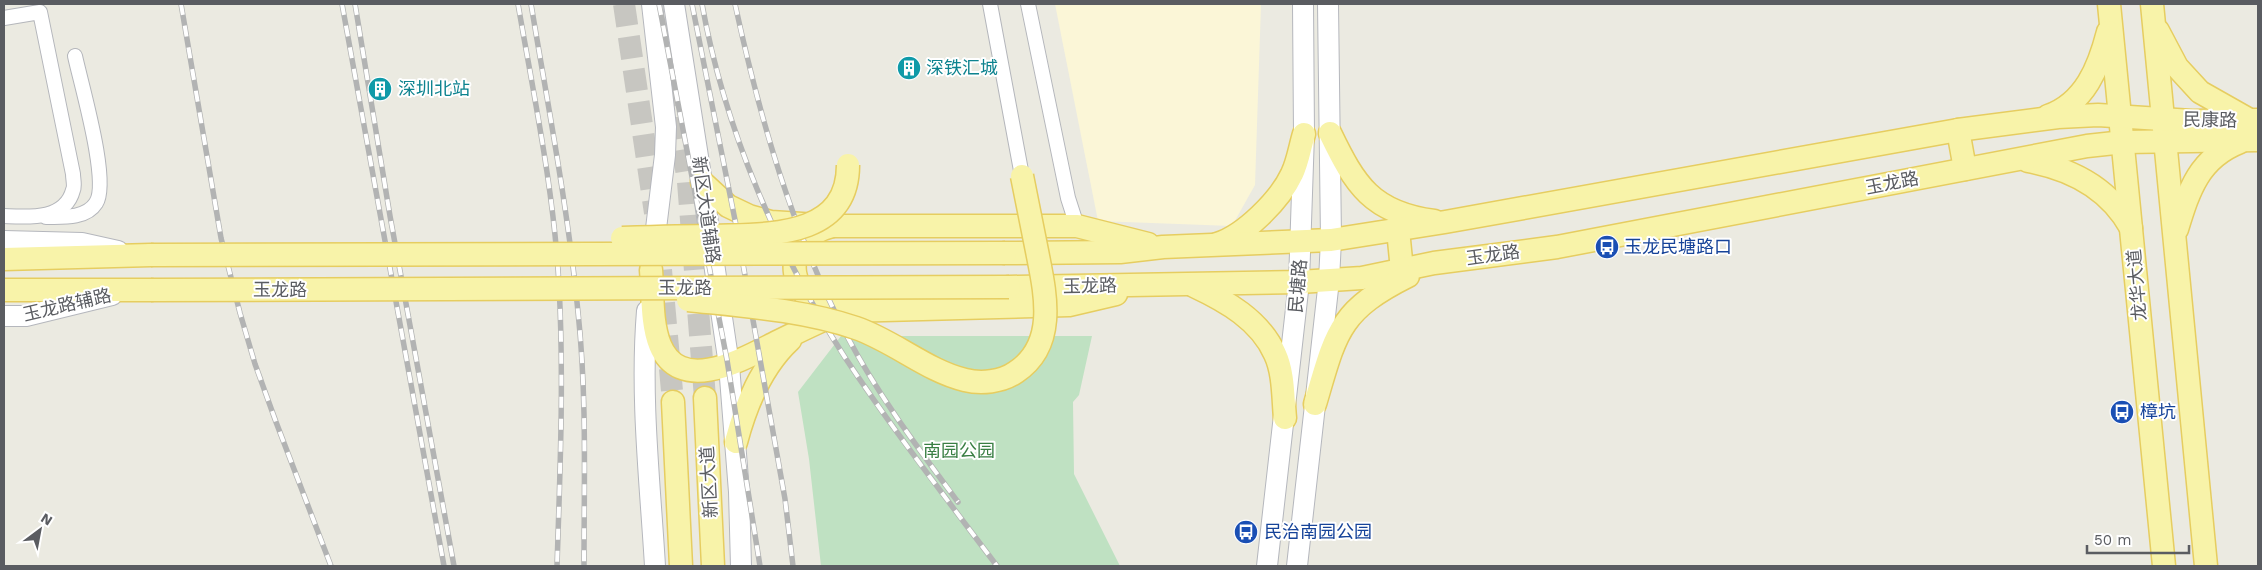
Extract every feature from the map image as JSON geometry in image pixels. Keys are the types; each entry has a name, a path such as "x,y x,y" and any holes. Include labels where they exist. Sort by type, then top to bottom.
{"main road":[{"name":"新区大道辅路","path":"652,4 666,127 665,155 651,270 645,366 656,566"},
{"name":"新区大道辅路","path":"674,4 729,365 736,442 741,566"},
{"name":"民塘路","path":"1268,566 1299,282 1304,134 1302,4"},
{"name":"民塘路","path":"1297,566 1329,280 1331,240 1328,4"},
{"path":"2037,119 2052,114 2068,104 2085,88 2100,59 2110,10"},
{"name":"龙华大道","path":"2110,10 2164,566"},
{"path":"2153,11 2206,566"},
{"path":"2153,11 2177,67 2198,90 2226,108 2254,130 2222,151 2204,166 2186,201 2174,237"},
{"path":"1303,78 1328,79"},
{"name":"玉龙路","path":"4,259 145,255 1120,252 1163,247 1301,243 1445,222 1958,130 2037,119 2088,115 2162,118"},
{"name":"民康路","path":"2162,118 2254,130"},
{"path":"1958,130 1965,169"},
{"name":"民康路","path":"2165,141 2254,130"},
{"path":"1330,132 1354,178 1375,201 1426,220 1445,222"},
{"path":"1230,283 1222,245 1248,225 1277,197 1292,175 1304,134"},
{"name":"玉龙路","path":"4,290 1009,288 1299,282 1362,278 1434,263 1556,247 2088,146 2124,142 2165,141"},
{"path":"2020,159 2055,167 2092,184 2119,208 2132,231"},
{"path":"394,254 502,242 767,234 797,230 818,221 831,210 845,187 848,166"},
{"path":"533,289 673,299 770,310 861,330 960,379 980,382 1004,378 1018,371 1030,359 1041,341 1046,319 1045,294 1022,176"},
{"path":"702,182 728,206 749,216 771,222 833,226 1077,226 1163,247"},
{"path":"833,226 822,229 803,243 795,264 795,275 805,296 814,304 825,308 846,311 1069,305 1159,285"},
{"path":"1398,230 1402,270"},
{"path":"4,241 82,244 145,255"},
{"path":"1315,404 1332,346 1341,328 1352,314 1379,291 1434,263"},
{"path":"651,270 656,333 665,354 674,363 685,369 699,371 729,365 846,311"},
{"path":"1189,284 1219,298 1238,311 1262,332 1276,355 1282,378 1285,418"},
{"name":"玉龙路辅路","path":"4,316 26,316 140,290"},
{"path":"736,442 742,416 759,380 776,355 800,331"},
{"name":"新区大道","path":"705,398 713,566"},
{"name":"新区大道","path":"673,402 680,566"}],"street":[{"path":"990,4 1022,176"},
{"path":"1028,4 1068,198 1077,226"},
{"path":"4,18 40,12 73,174 73,190 65,203 53,213 34,218"},
{"path":"4,216 34,218 69,217 83,213 96,204 100,194 101,181 95,144 75,56"}],"shaded area":[{"path":"1055,4 1261,4 1255,185 1232,226 1098,221"}],"green space":[{"name":"南园公园","path":"841,336 1092,336 1079,395 1073,402 1074,474 1120,566 821,566 809,459 798,392"}],"tunnel":[{"path":"624,4 655,213"},
{"path":"663,19 688,182 705,398"},
{"path":"661,270 673,402"}],"railway":[{"path":"181,4 221,238 240,313 255,364 331,566"},
{"path":"342,4 444,566"},
{"path":"355,4 390,216 454,566"},
{"path":"518,4 548,179 559,285 561,391 557,566"},
{"path":"531,4 563,196 578,312 584,407 584,566"},
{"path":"659,4 727,360 760,566"},
{"path":"692,4 736,225 785,499 793,566"},
{"path":"702,4 724,97 739,143 776,233 798,277 821,319 882,412 997,566"},
{"path":"735,4 755,90 780,174 794,215 827,296 872,379 899,421 958,502"}],"place":[{"name":"深铁汇城","path":"909,68"},
{"name":"深圳北站","path":"380,89"},
{"name":"玉龙民塘路口","path":"1607,247"},
{"name":"樟坑","path":"2122,412"},
{"name":"民治南园公园","path":"1246,532"}]}
